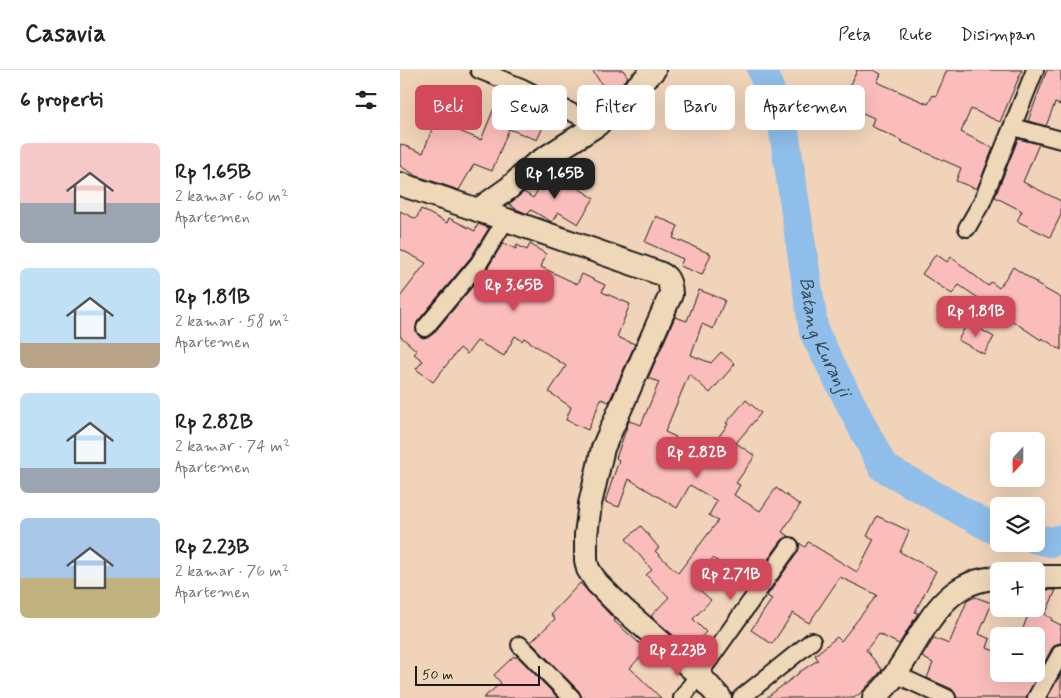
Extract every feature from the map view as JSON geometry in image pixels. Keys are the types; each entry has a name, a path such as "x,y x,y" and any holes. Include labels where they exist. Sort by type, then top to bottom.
{"street":[{"path":"479,70 521,87 577,115"},
{"path":"638,85 654,70"},
{"path":"967,228 982,202 1035,70"},
{"path":"1013,127 1061,140"},
{"path":"478,210 509,188 534,165 589,130"},
{"path":"400,184 645,268 665,276 670,282 671,294 603,448 590,504 586,535 586,560 588,569 596,583 699,675 720,698"},
{"path":"425,328 479,262 505,220"},
{"path":"682,698 790,546"},
{"path":"1045,577 1061,577"},
{"path":"874,698 889,684 931,618 946,599 967,583 990,578"},
{"path":"741,698 812,641"},
{"path":"520,646 572,698"},
{"path":"1036,698 1061,653"},
{"path":"895,674 947,698"}],"building":[{"path":"592,70 623,70 628,77 620,85 602,85"},
{"path":"857,70 873,70 881,74 877,82 928,104 933,95 936,96 947,70 1022,70 1000,122 971,109 961,132 993,148 977,189 956,181 961,168 871,126 874,118 865,114 865,85 851,85"},
{"path":"1047,70 1061,70 1061,105 1055,103 1046,126 1028,121"},
{"path":"492,113 492,130 509,130 492,171 474,164 459,190 417,176 400,166 400,144 423,153 432,130 457,130 481,140"},
{"path":"512,130 542,130 537,140"},
{"path":"1018,139 1039,144 1023,182 1061,201 1061,215 1050,237 1017,221 1022,211 995,197"},
{"path":"550,171 594,198 578,224 558,212 552,222 531,210 528,214 509,204 524,192 533,198"},
{"path":"421,209 447,223 449,218 475,231 478,224 489,228 471,257 417,322 416,331 423,338 433,334 487,269 503,243 516,249 517,245 527,250 530,244 546,254 541,267 577,284 582,274 605,285 602,292 630,304 617,337 635,344 609,402 601,399 588,430 566,420 571,407 549,392 566,366 524,338 522,341 515,336 504,356 477,341 467,354 460,348 433,382 416,369 423,361 414,354 417,351 400,336 400,297 426,263 400,249 400,211 416,219"},
{"path":"656,216 678,226 673,238 711,254 702,275 680,266 683,259 645,242"},
{"path":"936,254 947,262 951,257 988,286 991,282 999,288 1013,267 1036,284 1061,298 1061,350 1042,338 1041,340 959,285 952,294 922,274"},
{"path":"699,290 725,300 713,329 702,324 691,355 711,363 721,352 735,364 710,393 689,374 665,432 676,437 672,445 702,460 728,424 726,423 746,400 761,413 736,443 755,456 736,483 740,485 734,495 760,511 776,488 800,505 782,532 789,536 782,540 750,584 713,558 693,584 711,600 693,619 706,632 689,649 651,616 669,597 646,575 652,570 626,539 641,526 659,548 655,551 678,573 718,521 709,515 717,501 690,485 677,508 629,479 619,507 605,502 619,460 616,458 629,421 641,425 659,382 648,378 675,317 687,321"},
{"path":"968,322 994,337 984,354 958,340"},
{"path":"877,516 909,531 900,552 936,571 915,612 918,613 899,644 879,634 866,650 882,670 854,698 766,698 818,660 815,655 837,637 841,641 877,595 840,577 809,623 793,613 772,644 751,630 772,599 767,596 798,552 799,543 805,547 808,542 857,572 874,539 867,536"},
{"path":"580,583 614,621 647,650 630,668 661,698 582,698 579,691 531,642 555,619 551,614"},
{"path":"1045,590 1056,590 1045,615"},
{"path":"975,597 990,602 990,608 979,634 990,639 987,648 990,649 990,682 1034,682 1026,698 957,698 952,689 927,678 933,663 922,657 934,638 949,644 967,601"},
{"path":"1045,615 1061,625 1061,643 1056,644 1052,648 1045,661 1045,627 1023,627 1027,617 1045,617"},
{"path":"514,656 516,658 517,656 558,698 483,698 501,683 494,675"},
{"path":"1061,674 1061,698 1047,698"}],"waterway":[{"name":"Batang Kuranji","path":"762,70 783,125 814,332 883,467 990,527"},
{"name":"Batang Kuranji","path":"1045,541 1051,542 1061,539"}]}
